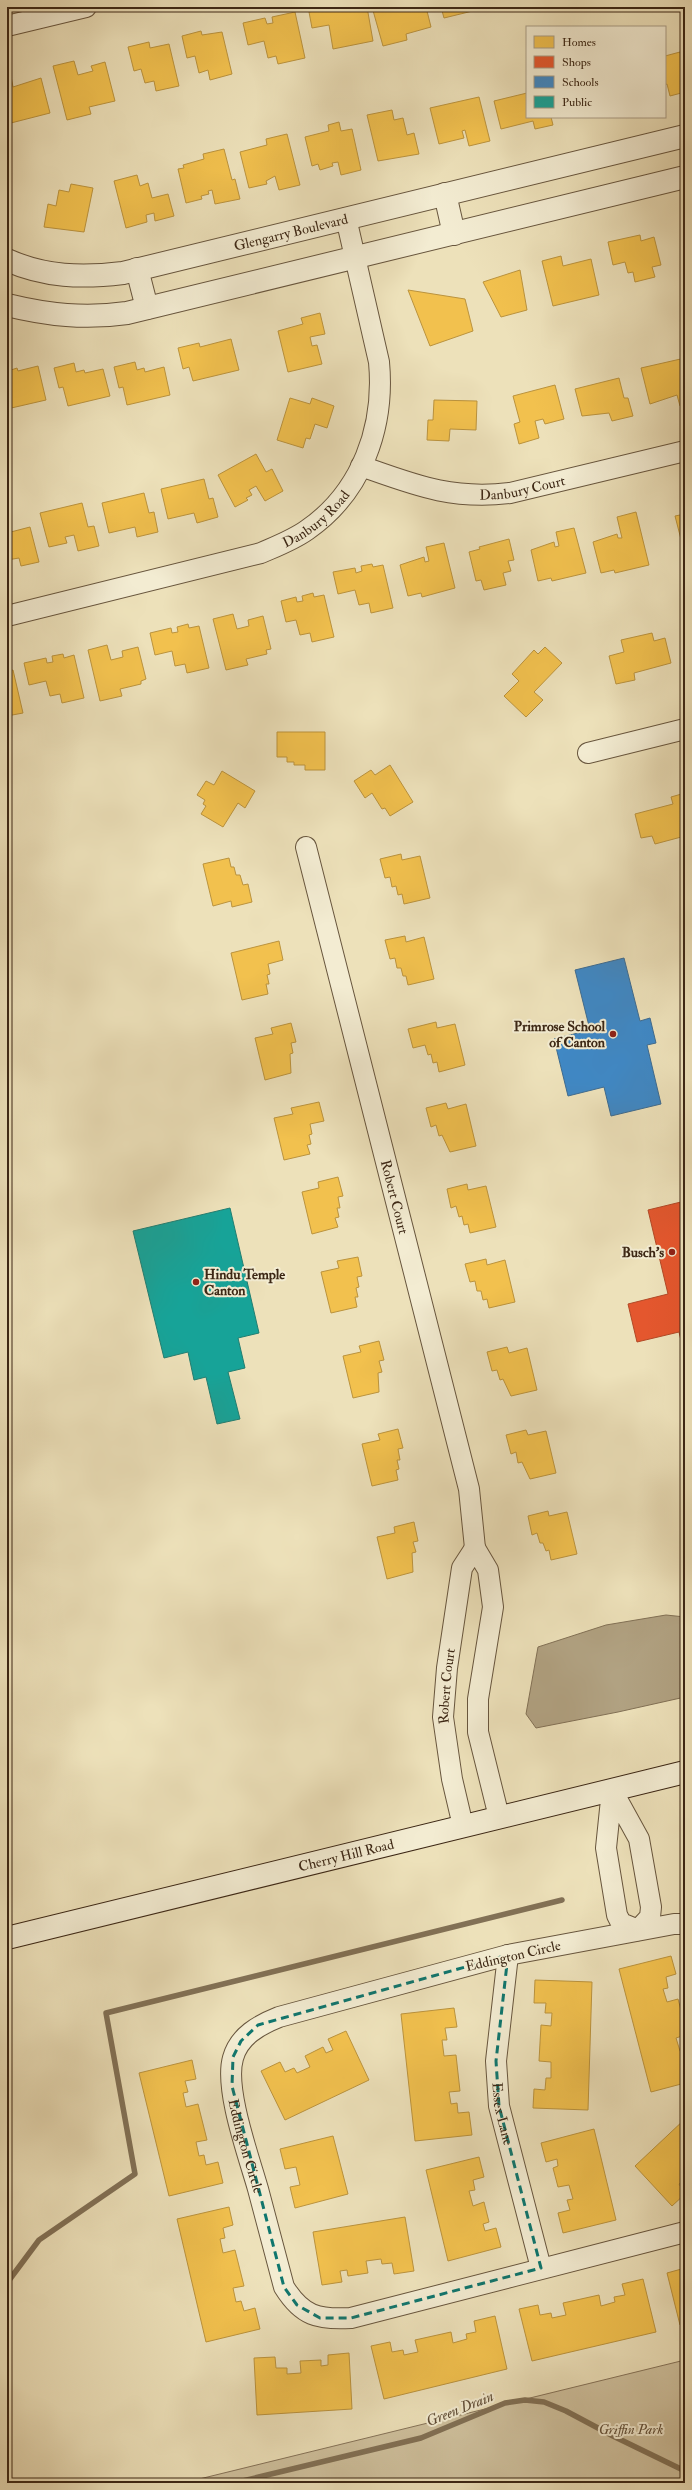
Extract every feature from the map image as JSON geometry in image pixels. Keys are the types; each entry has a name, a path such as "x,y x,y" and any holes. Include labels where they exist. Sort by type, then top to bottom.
{"street":[{"path":"7,26 86,7"},
{"name":"Glengarry Boulevard","path":"7,260 22,267 74,276 95,276 137,269 685,136"},
{"path":"7,305 40,313 84,317 106,316 147,308 685,177"},
{"path":"445,194 454,234"},
{"name":"Danbury Road","path":"7,616 261,553 291,540 322,519 347,492 373,440 380,408 381,383 379,362 346,218"},
{"path":"137,269 147,308"},
{"name":"Danbury Court","path":"361,466 431,490 457,495 490,495 510,492 685,451"},
{"path":"588,753 685,729"},
{"name":"Robert Court","path":"306,847 469,1489 475,1548 488,1570 493,1607 478,1699 478,1732 499,1817"},
{"name":"Robert Court","path":"463,1826 452,1779 443,1717 447,1668 462,1568 475,1548"},
{"name":"Cherry Hill Road","path":"7,1938 685,1772"},
{"path":"612,1790 639,1839 651,1907 650,1917 638,1930 621,1923 617,1915 606,1848 612,1790"},
{"name":"Eddington Circle","path":"685,1924 638,1930 508,1955 279,2017 258,2025 242,2042 233,2057 232,2086 243,2137 284,2287 297,2305 308,2313 320,2318 352,2318 685,2232"},
{"name":"Essex Lane","path":"508,1955 496,2061 499,2106 541,2268"}],"highlighted area":[{"path":"508,1955 496,2061 499,2106 541,2268 351,2318 320,2318 297,2305 284,2287 232,2086 233,2057 241,2041 258,2025"}],"green space":[{"name":"Griffin Park","path":"685,2360 685,2483 183,2483"}],"shaded area":[{"path":"666,1615 685,1617 685,1697 536,1728 526,1714 538,1647 606,1625"}],"building: Homes":[{"path":"336,7 367,7 373,41 333,49 329,25 312,28 309,12"},
{"path":"372,7 426,7 431,27 406,34 407,40 383,46"},
{"path":"441,7 489,7 444,18"},
{"path":"295,12 305,58 278,64 276,56 268,58 264,41 248,45 243,23 265,18 267,24 273,23 272,17"},
{"path":"201,31 202,35 222,32 232,74 210,80 208,70 199,73 195,56 187,58 182,36"},
{"path":"149,42 150,48 169,44 179,86 156,91 154,81 145,83 141,69 134,71 128,47"},
{"path":"680,52 685,70 685,92 670,96 666,84 666,56"},
{"path":"74,61 78,75 93,71 91,66 105,62 115,101 89,107 91,114 67,120 53,66"},
{"path":"11,76 13,87 41,78 50,113 7,124 7,77"},
{"path":"526,93 526,118 551,118 553,125 535,129 533,121 501,129 494,101"},
{"path":"479,97 490,141 469,146 465,130 462,131 464,138 439,144 430,108"},
{"path":"392,110 394,120 403,118 407,135 414,133 419,154 378,161 367,115"},
{"path":"339,122 341,131 352,129 361,170 341,175 338,162 332,163 333,166 320,170 318,164 312,166 305,137 329,131 328,125"},
{"path":"287,134 300,185 279,190 275,176 266,181 267,184 249,188 240,152 267,145 266,139"},
{"path":"224,149 232,180 235,179 240,199 215,204 212,190 208,191 209,194 201,196 202,199 186,203 178,169 184,168 183,165 204,159 203,154"},
{"path":"137,175 140,186 148,183 152,198 168,194 174,216 155,221 154,213 146,215 147,222 126,228 114,181"},
{"path":"71,184 93,188 84,232 44,227 48,204 56,206 59,190 69,192"},
{"path":"685,225 685,243 681,226"},
{"path":"640,235 641,241 654,237 661,265 652,267 655,277 635,282 633,272 628,273 625,262 613,265 608,242"},
{"path":"561,256 563,266 591,259 599,295 553,306 542,261"},
{"path":"520,270 527,310 501,317 483,282"},
{"path":"408,290 465,299 473,331 430,346"},
{"path":"320,313 325,334 310,337 312,346 317,345 322,364 288,372 278,331 303,324 301,318"},
{"path":"231,339 239,370 193,381 189,367 183,369 178,348 199,343 200,347"},
{"path":"685,358 685,405 680,406 677,395 650,404 641,368"},
{"path":"135,362 137,370 144,368 145,372 164,367 170,395 127,405 123,387 119,388 114,367"},
{"path":"74,363 76,372 84,370 85,373 103,369 110,396 68,406 63,387 59,388 54,368"},
{"path":"7,366 8,371 17,368 18,371 38,366 46,400 7,409"},
{"path":"619,378 624,398 628,398 633,416 612,421 609,413 582,416 575,389"},
{"path":"555,385 564,419 545,424 543,419 535,421 539,438 519,444 514,424 520,422 513,396"},
{"path":"290,398 310,404 312,398 334,406 327,428 315,424 310,439 306,438 303,448 277,440"},
{"path":"434,400 477,401 476,430 450,429 449,441 427,440 428,420 433,420"},
{"path":"256,454 266,472 272,469 283,491 265,501 256,486 249,490 252,495 246,498 248,500 235,507 218,475"},
{"path":"204,479 209,499 213,498 218,517 197,523 194,513 168,519 161,489"},
{"path":"144,493 149,513 154,512 158,532 137,537 135,527 109,533 102,503"},
{"path":"82,503 88,527 94,526 99,546 78,551 74,535 65,537 67,543 49,547 40,513"},
{"path":"636,512 649,565 615,573 614,570 601,573 593,542 617,534 618,538 622,538 617,517"},
{"path":"685,514 685,547 683,547 675,516"},
{"path":"30,527 39,562 21,566 19,558 7,560 7,533"},
{"path":"574,528 586,573 552,581 551,578 538,581 531,550 554,542 555,547 559,546 556,532"},
{"path":"509,539 514,560 508,561 511,571 503,573 506,585 484,590 481,580 476,581 469,552 480,549 479,547"},
{"path":"444,543 455,588 422,597 421,593 408,596 400,565 424,557 425,562 429,561 426,547"},
{"path":"372,564 373,567 383,565 393,608 371,613 369,603 359,605 355,590 338,594 333,572 355,568 356,573 362,571 361,566"},
{"path":"313,593 314,597 324,595 334,637 312,642 310,633 300,635 296,620 286,622 281,601 296,597 297,602 303,601 302,596"},
{"path":"233,614 237,629 249,626 248,620 263,616 271,649 266,650 267,654 246,659 248,665 226,670 213,619"},
{"path":"188,624 189,628 199,626 209,668 187,673 185,664 175,666 172,651 155,655 150,633 171,628 172,633 178,632 177,627"},
{"path":"652,633 654,641 665,638 671,663 634,673 635,680 616,684 609,656 624,652 621,640"},
{"path":"107,645 111,660 123,657 122,651 138,647 146,679 141,681 141,684 120,689 122,696 100,701 88,650"},
{"path":"545,647 562,663 534,692 543,700 526,717 504,696 519,681 512,674 534,650 538,654"},
{"path":"63,654 64,658 74,655 84,698 62,703 60,694 50,696 46,681 29,685 24,663 46,658 47,663 53,662 52,656"},
{"path":"13,670 23,713 7,716 7,671"},
{"path":"277,732 325,732 325,770 305,770 305,765 294,765 294,762 287,762 287,757 277,757"},
{"path":"390,765 413,802 390,816 385,808 382,809 372,793 365,798 354,781 371,770 375,775"},
{"path":"222,771 255,791 245,808 238,803 223,827 201,814 206,806 203,804 205,800 197,795 206,781 214,785"},
{"path":"685,793 685,824 682,825 685,836 655,844 652,836 641,838 635,814 673,804 671,797"},
{"path":"401,854 402,860 420,856 430,898 404,904 402,894 398,895 396,886 392,887 390,877 385,878 380,859"},
{"path":"229,858 231,867 234,867 236,875 240,875 243,885 248,884 252,902 232,907 231,901 213,906 203,864"},
{"path":"405,936 406,942 424,937 434,979 408,985 406,976 403,976 401,968 397,968 395,958 390,959 385,940"},
{"path":"279,941 283,960 268,964 270,974 267,975 269,984 266,984 268,994 242,1000 231,953"},
{"path":"436,1022 437,1028 455,1024 465,1065 439,1072 437,1062 433,1063 431,1054 428,1055 425,1045 413,1048 408,1029"},
{"path":"291,1023 296,1042 291,1043 293,1053 290,1054 291,1073 265,1080 255,1038 273,1034 271,1028"},
{"path":"319,1102 324,1121 310,1124 312,1134 309,1135 311,1144 307,1145 310,1154 284,1160 274,1118 293,1114 291,1108"},
{"path":"446,1103 448,1109 466,1104 476,1146 450,1152 442,1135 439,1136 436,1125 431,1127 426,1108"},
{"path":"338,1177 343,1196 338,1197 340,1208 337,1208 339,1217 335,1218 338,1227 312,1234 302,1192 319,1188 318,1182"},
{"path":"467,1184 468,1190 486,1186 496,1227 470,1233 468,1224 464,1225 462,1216 459,1217 456,1206 451,1208 447,1189"},
{"path":"358,1257 362,1276 357,1277 359,1287 356,1288 358,1297 355,1297 357,1307 331,1313 321,1272 339,1268 337,1261"},
{"path":"486,1259 487,1265 505,1260 515,1302 489,1308 487,1299 483,1300 481,1291 477,1291 475,1281 470,1282 465,1264"},
{"path":"379,1341 384,1360 379,1361 382,1372 378,1373 379,1392 353,1398 343,1356 361,1352 359,1346"},
{"path":"507,1347 509,1353 527,1348 537,1390 511,1396 503,1379 500,1380 497,1370 492,1371 487,1352"},
{"path":"398,1429 403,1448 398,1449 400,1460 397,1460 399,1469 396,1470 398,1480 372,1486 362,1444 380,1440 378,1434"},
{"path":"526,1430 528,1435 546,1431 556,1473 530,1479 522,1462 518,1463 516,1452 511,1454 506,1435"},
{"path":"548,1511 549,1516 567,1512 577,1554 551,1560 549,1550 546,1551 543,1543 540,1543 537,1533 532,1535 528,1516"},
{"path":"414,1522 418,1541 413,1542 416,1552 412,1553 413,1572 387,1579 377,1537 395,1533 394,1527"},
{"path":"671,1956 676,1974 666,1977 668,1988 663,1989 667,2002 678,1999 685,2025 685,2035 676,2038 680,2051 685,2050 685,2083 651,2092 619,1969"},
{"path":"535,1980 592,1982 588,2110 533,2108 534,2089 545,2090 546,2078 551,2078 551,2062 539,2061 541,2025 551,2026 552,2013 545,2013 546,2003 534,2003"},
{"path":"454,2008 457,2027 445,2028 447,2040 442,2040 444,2056 456,2055 460,2091 449,2092 451,2104 457,2103 458,2113 469,2112 472,2135 415,2141 401,2014"},
{"path":"346,2031 369,2080 285,2120 261,2071 280,2062 285,2072 294,2068 297,2073 310,2067 305,2056 323,2047 326,2053 333,2050 328,2039"},
{"path":"192,2060 196,2079 185,2081 188,2092 183,2093 186,2107 198,2104 207,2140 196,2142 199,2156 204,2155 206,2165 218,2162 223,2183 169,2196 139,2073"},
{"path":"685,2119 685,2180 679,2184 685,2194 672,2206 635,2166"},
{"path":"594,2129 616,2220 563,2233 558,2213 570,2210 567,2200 573,2199 569,2185 558,2187 553,2168 558,2166 557,2159 546,2162 541,2143"},
{"path":"333,2136 348,2194 295,2208 290,2187 300,2185 296,2167 285,2169 280,2149"},
{"path":"479,2157 484,2177 473,2180 475,2190 469,2191 473,2206 484,2202 489,2222 483,2224 485,2231 496,2228 501,2247 448,2261 426,2170"},
{"path":"229,2207 233,2225 223,2228 225,2238 220,2239 223,2253 235,2250 244,2286 233,2288 236,2302 241,2301 244,2311 255,2308 260,2329 206,2342 177,2219"},
{"path":"405,2217 414,2271 394,2274 392,2263 382,2264 381,2259 366,2261 368,2273 348,2276 347,2270 340,2271 342,2282 322,2285 313,2232"},
{"path":"685,2268 685,2324 680,2325 667,2273"},
{"path":"643,2279 656,2332 532,2361 519,2309 538,2305 540,2315 551,2313 552,2318 566,2315 563,2303 599,2295 601,2306 615,2302 614,2297 625,2295 622,2284"},
{"path":"495,2316 507,2369 384,2399 371,2346 390,2342 392,2352 403,2350 404,2355 418,2352 415,2340 451,2332 453,2343 467,2339 466,2334 476,2332 474,2321"},
{"path":"349,2353 352,2409 257,2415 254,2358 275,2357 276,2368 287,2368 287,2374 301,2373 300,2361 321,2360 321,2366 328,2365 328,2355"}],"building: Shops":[{"name":"Busch's","path":"685,1201 685,1357 679,1332 637,1342 628,1304 668,1294 648,1210"}],"building: Schools":[{"name":"Primrose School of Canton","path":"624,958 640,1021 650,1018 656,1043 647,1045 661,1104 611,1116 604,1087 568,1096 554,1039 590,1030 575,970"}],"building: Public":[{"name":"Hindu Temple Canton","path":"230,1208 259,1333 238,1338 245,1368 228,1372 240,1419 217,1424 206,1377 194,1380 188,1352 164,1358 133,1231"}],"waterway":[{"path":"7,2283 39,2240 135,2174 106,2013 562,1900"},
{"name":"Green Drain","path":"234,2483 421,2438 505,2403 525,2400 544,2402 566,2411 685,2471"}],"place":[{"name":"Primrose School of Canton","path":"613,1034"},
{"name":"Busch's","path":"672,1252"},
{"name":"Hindu Temple Canton","path":"196,1282"}]}
